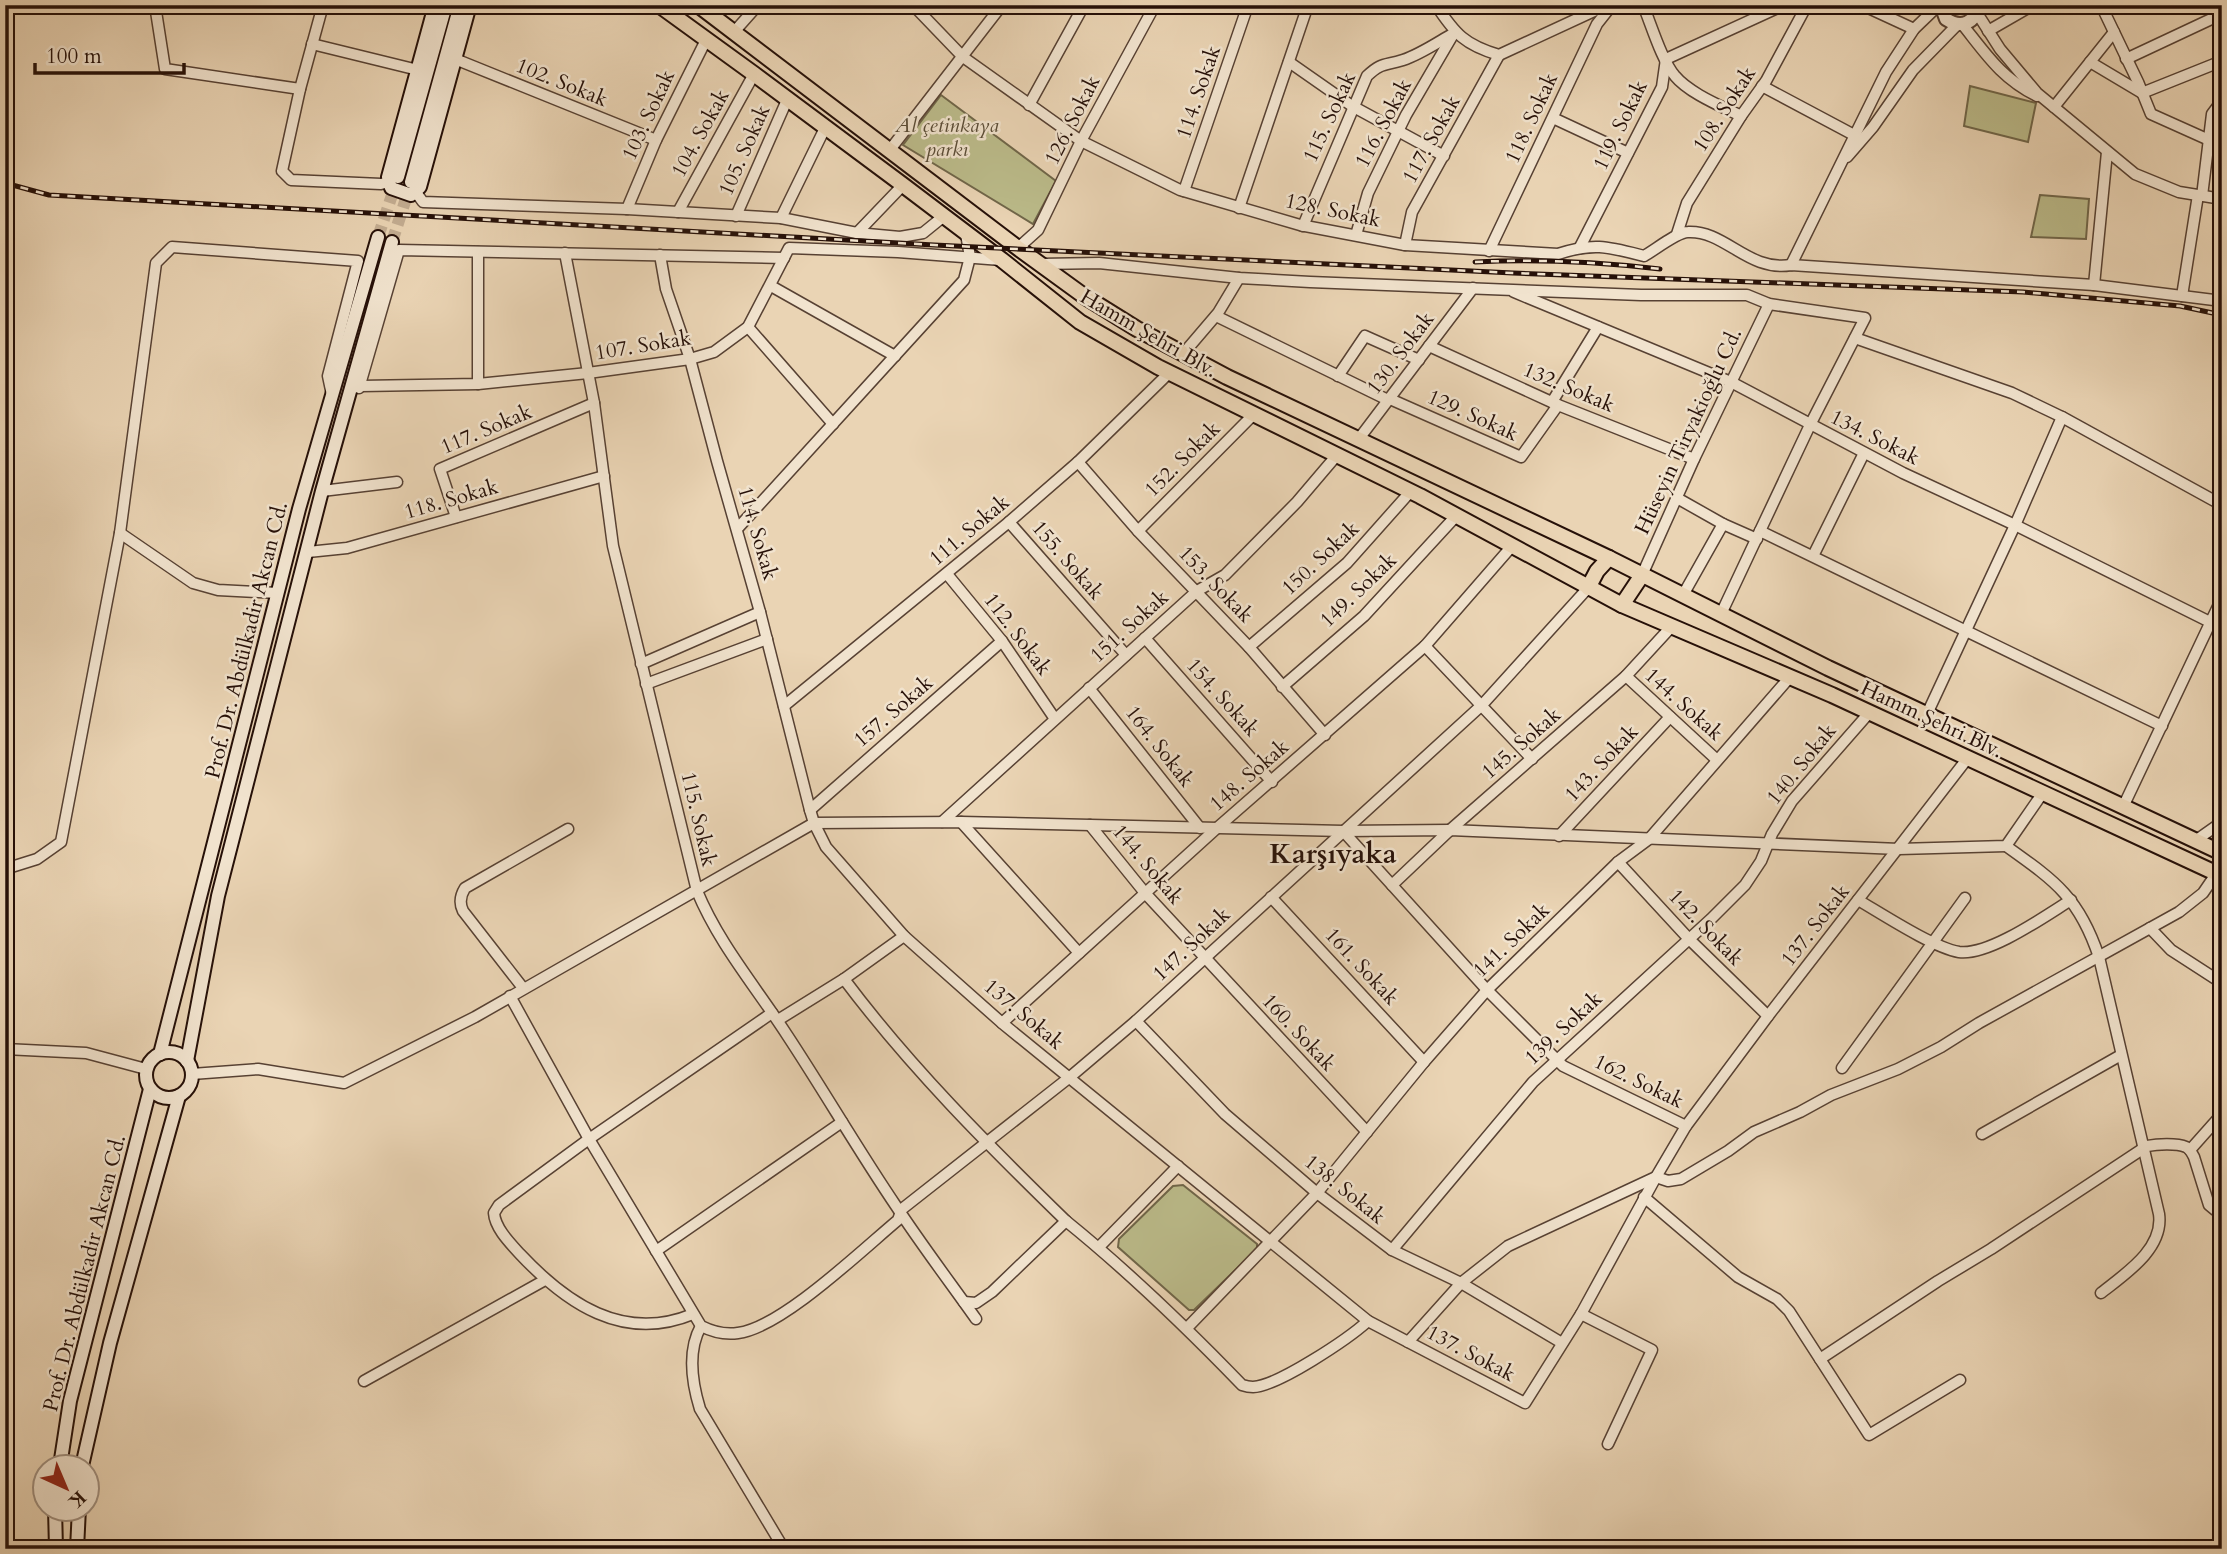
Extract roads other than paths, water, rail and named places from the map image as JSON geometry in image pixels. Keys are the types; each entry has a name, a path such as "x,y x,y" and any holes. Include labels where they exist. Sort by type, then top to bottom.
{"main road":[{"path":"394,179 388,177 435,5"},
{"path":"446,5 391,188 411,195 460,5"},
{"path":"413,186 420,187 470,5"},
{"name":"Hamm Şehri Blv.","path":"659,5 903,185 1080,322 1169,373 1411,491 1622,605 1790,677 2219,875"},
{"name":"Hamm Şehri Blv.","path":"698,5 1018,248 1084,296 1137,329 1357,440 2222,853"},
{"path":"1940,5 1946,19 1959,24 1973,18 1979,8"},
{"name":"Prof. Dr. Abdülkadir Akcan Cd.","path":"62,1452 70,1401 150,1089 146,1083 146,1069 154,1057 160,1054 299,509 378,237"},
{"name":"Prof. Dr. Abdülkadir Akcan Cd.","path":"85,1452 110,1343 179,1096 189,1087 218,896 322,491 392,242"},
{"path":"1588,588 1609,558"},
{"path":"1622,605 1642,575"},
{"path":"160,1054 175,1053 190,1067"},
{"path":"150,1089 160,1097 179,1096"},
{"path":"55,1522 55,1549"},
{"path":"77,1549 78,1522"}],"street":[{"path":"155,5 166,69 300,89"},
{"path":"323,5 300,89 282,171 291,180 381,184 394,179"},
{"path":"734,33 758,5"},
{"path":"889,150 1002,5"},
{"path":"1030,105 1084,5"},
{"name":"126. Sokak","path":"1018,248 1038,230 1081,141 1154,5"},
{"name":"114. Sokak","path":"1184,191 1248,5"},
{"path":"1239,208 1308,5"},
{"path":"1436,5 1454,33 1481,50 1499,55 1607,5"},
{"name":"118. Sokak","path":"1489,251 1597,24 1612,5"},
{"path":"1643,5 1674,75 1714,103 1741,116"},
{"name":"119. Sokak","path":"1580,247 1662,87 1666,59 1784,5"},
{"name":"108. Sokak","path":"1677,234 1687,203 1762,86 1807,5"},
{"path":"1863,5 1914,29"},
{"path":"1791,264 1886,72 1914,29 1940,5"},
{"path":"1988,31 2033,5"},
{"path":"2101,5 2151,114 2209,140"},
{"name":"128. Sokak","path":"915,6 963,57 1081,141 1184,191 1239,208 1303,226 1405,245 1489,251 1558,254 1580,247 1601,246 1644,256 1677,234"},
{"path":"1979,8 1988,31 2000,49 2050,104 2107,152 2135,174 2179,192 2222,199"},
{"path":"2126,59 2222,14"},
{"path":"1838,169 1873,127 1913,70 1959,24 1997,69 2022,89 2050,104"},
{"path":"2050,104 2114,32"},
{"name":"115. Sokak","path":"1303,226 1367,76 1380,65 1403,60 1454,33"},
{"name":"116. Sokak","path":"1356,235 1368,193 1398,132 1454,33"},
{"name":"103. Sokak","path":"627,209 656,140 706,40"},
{"path":"312,44 418,70"},
{"name":"117. Sokak","path":"1405,245 1412,212 1499,55"},
{"name":"102. Sokak","path":"455,59 656,140"},
{"path":"2142,93 2222,61"},
{"path":"1289,62 1352,106 1444,156"},
{"path":"2090,62 2142,93"},
{"name":"104. Sokak","path":"678,212 754,74"},
{"path":"1762,86 1854,135"},
{"name":"105. Sokak","path":"736,216 787,100"},
{"path":"2182,296 2212,114 2222,105"},
{"path":"1553,118 1628,153"},
{"path":"781,218 825,128"},
{"path":"2094,285 2107,152"},
{"path":"857,233 903,185"},
{"path":"413,186 423,202 627,209 781,218 857,233 900,237 923,233 944,216"},
{"path":"737,530 964,280 970,257 966,233"},
{"path":"1677,234 1704,234 1756,262 1776,267 1791,264 2094,285 2222,301"},
{"path":"5,869 37,859 61,842 120,533 156,263 172,247 358,261 328,376 333,397"},
{"path":"349,399 361,386 399,250 784,258 789,248 898,252 1002,260"},
{"path":"478,252 478,384"},
{"name":"115. Sokak","path":"565,253 594,403 613,546 697,891 708,918 739,967 775,1017 948,1283 976,1319"},
{"name":"114. Sokak","path":"660,256 666,289 690,359 760,612 814,822"},
{"name":"107. Sokak","path":"361,386 478,384 588,373 690,359 714,352 748,327 784,258"},
{"path":"1040,264 1099,263 1239,278 1641,295 1740,295 1754,296 1769,304 1866,318 1810,425 1721,614"},
{"path":"1183,354 1216,316 1239,278"},
{"path":"771,286 895,356"},
{"name":"130. Sokak","path":"1357,440 1473,288"},
{"name":"134. Sokak","path":"1507,289 1731,382 1864,453 2222,628"},
{"name":"Hüseyin Tiryakioğlu Cd.","path":"1642,575 1694,459 1769,304"},
{"path":"1216,316 1389,400"},
{"path":"748,327 833,424"},
{"path":"1555,404 1598,327"},
{"path":"1338,376 1365,336 1419,360"},
{"path":"1855,338 2012,393 2062,417 2222,505"},
{"name":"132. Sokak","path":"1429,346 1555,404 1694,459"},
{"name":"111. Sokak","path":"784,706 1009,522 1078,462 1169,373"},
{"name":"129. Sokak","path":"1389,400 1521,457 1555,404"},
{"name":"117. Sokak","path":"456,517 440,470 594,403"},
{"name":"152. Sokak","path":"1138,531 1254,414"},
{"path":"1927,714 2062,417"},
{"path":"1813,556 1864,453"},
{"name":"151. Sokak","path":"942,822 1197,591 1225,575 1297,502 1337,455"},
{"name":"153. Sokak","path":"1078,462 1138,531 1249,647 1325,735"},
{"name":"118. Sokak","path":"308,552 347,548 604,476"},
{"path":"322,491 397,482"},
{"name":"150. Sokak","path":"1249,647 1347,563 1411,491"},
{"path":"1677,498 1723,524 1813,556 2162,726"},
{"name":"149. Sokak","path":"1282,687 1363,616 1456,516"},
{"name":"155. Sokak","path":"1009,522 1126,655"},
{"path":"1683,595 1723,524"},
{"path":"120,533 193,583 218,590 278,593"},
{"name":"148. Sokak","path":"1002,1023 1217,828 1425,646 1512,546"},
{"name":"112. Sokak","path":"947,574 1002,641 1055,719"},
{"name":"147. Sokak","path":"701,1326 722,1333 746,1332 786,1312 898,1220 902,1209 1070,1077 1136,1021 1482,705 1588,588"},
{"path":"2123,807 2222,598"},
{"path":"641,664 760,612"},
{"name":"145. Sokak","path":"1392,885 1450,830 1626,676 1672,626"},
{"name":"154. Sokak","path":"1145,638 1272,782"},
{"path":"646,684 767,639"},
{"name":"157. Sokak","path":"810,810 1002,641"},
{"path":"1425,646 1532,759"},
{"name":"144. Sokak","path":"1626,676 1717,760"},
{"name":"141. Sokak","path":"1187,1328 1317,1193 1487,990 1618,862 1649,839 1790,677"},
{"name":"164. Sokak","path":"1089,688 1200,828"},
{"name":"140. Sokak","path":"1767,843 1792,801 1869,713"},
{"name":"143. Sokak","path":"1559,836 1670,717"},
{"name":"137. Sokak","path":"814,822 827,847 904,936 1002,1023 1368,1321 1525,1403 1581,1314 1686,1126 1967,759"},
{"path":"2006,846 2042,794"},
{"path":"190,1067 258,1069 344,1083 475,1017 814,822 961,822 1343,831 1450,830 1899,849 2006,846 2054,881 2071,900 2091,934 2099,957 2159,1214 2159,1233 2152,1245 2132,1268 2101,1293"},
{"path":"961,822 1079,953"},
{"path":"2194,841 2222,822"},
{"name":"144. Sokak","path":"1090,825 1145,894 1204,958"},
{"path":"523,988 463,911 460,899 466,888 568,829"},
{"name":"162. Sokak","path":"1343,831 1487,990 1563,1066 1686,1126"},
{"name":"139. Sokak","path":"1392,1250 1533,1082 1745,885 1761,860 1767,843"},
{"name":"142. Sokak","path":"1618,862 1689,939 1768,1016"},
{"path":"1408,1342 1461,1283 1508,1247 1656,1177 1668,1181 1681,1179 1754,1132 1920,1058 2188,905 2219,875"},
{"name":"161. Sokak","path":"1271,897 1424,1062"},
{"path":"1842,1068 1965,898"},
{"path":"1858,900 1933,943 1959,952 1976,951 1992,945 2071,900"},
{"path":"2150,928 2171,950 2222,983"},
{"path":"693,1314 681,1319 634,1323 580,1305 545,1280 513,1247 496,1223 494,1213 499,1205 590,1139 775,1017 844,979 904,936"},
{"name":"160. Sokak","path":"1204,958 1367,1132"},
{"path":"844,979 874,1019 987,1144 1066,1221 1099,1247 1187,1328 1242,1385 1253,1387 1287,1375 1352,1335 1368,1321"},
{"path":"510,996 590,1139 701,1326 695,1336 692,1356 694,1388 700,1409 784,1549"},
{"name":"138. Sokak","path":"1136,1021 1225,1114 1317,1193 1392,1250 1461,1283 1562,1343"},
{"path":"5,1049 86,1053 146,1069"},
{"path":"1982,1134 2121,1055"},
{"path":"2190,1150 2222,1114"},
{"path":"656,1251 842,1122"},
{"path":"1820,1359 2142,1148 2153,1144 2185,1147 2190,1150 2209,1205 2215,1210 2222,1210"},
{"path":"1099,1247 1178,1166"},
{"path":"1644,1197 1738,1277 1777,1299 1788,1311 1869,1435 1960,1380"},
{"path":"964,1302 976,1303 992,1292 1066,1221"},
{"path":"364,1381 545,1280"},
{"path":"1581,1314 1652,1350 1608,1444"}],"tunnel":[{"path":"378,237 397,180"},
{"path":"392,242 410,186"}],"railway":[{"path":"5,183 49,195 934,245 1513,273 2023,292 2180,306 2222,315"},
{"path":"1475,262 1568,262 1660,269"}],"district":[{"name":"Karşıyaka","path":"1333,853"}],"park label":[{"name":"Al çetinkaya parkı","path":"947,137"}]}
